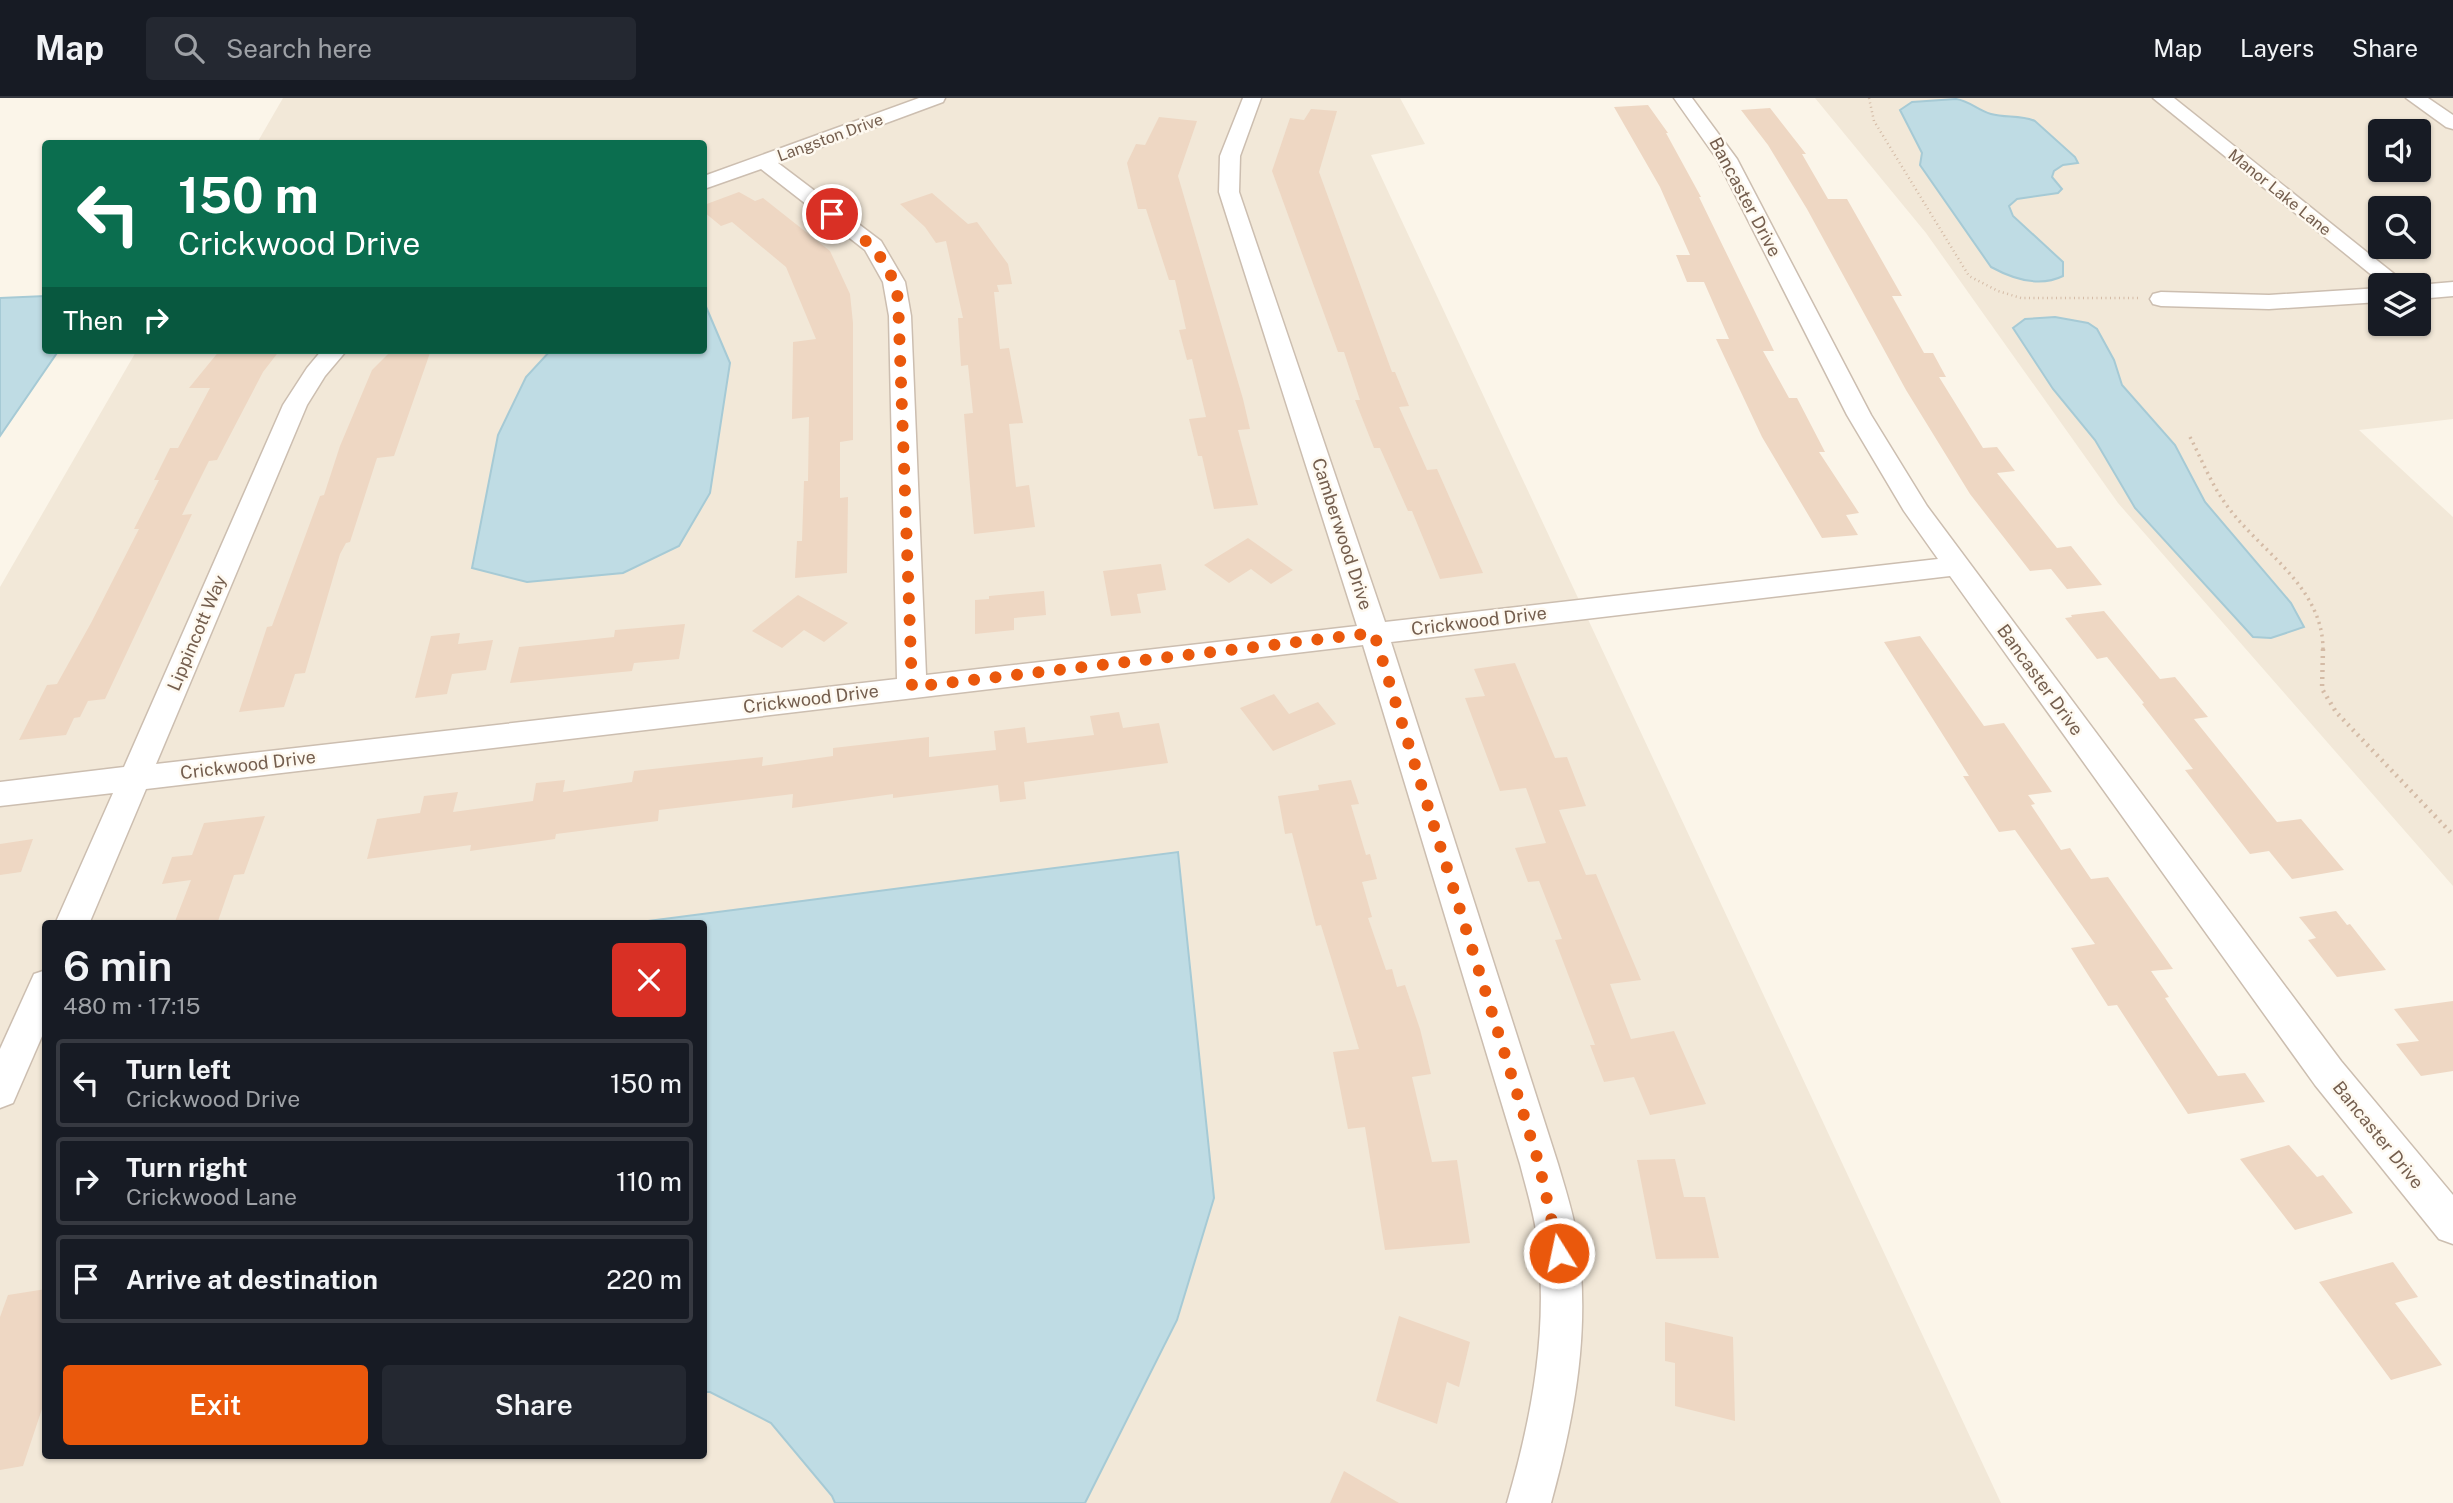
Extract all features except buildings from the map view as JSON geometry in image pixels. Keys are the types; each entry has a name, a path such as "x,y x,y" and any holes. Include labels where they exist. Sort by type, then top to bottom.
{"street":[{"name":"Camberwood Drive","path":"1252,98 1227,163 1226,179 1374,633 1539,1164 1556,1235 1562,1329 1560,1369 1544,1454 1529,1503"},
{"name":"Bancaster Drive","path":"1683,98 1727,159 1879,451 1956,566 2328,1073 2453,1225"},
{"name":"Manor Lake Lane","path":"2162,98 2382,273"},
{"path":"2415,98 2453,123"},
{"name":"Langston Drive","path":"763,161 923,100"},
{"path":"707,182 763,161 873,246 889,271 897,292 900,316 912,687"},
{"path":"2431,291 2453,289"},
{"path":"2161,299 2269,302 2368,296"},
{"name":"Lippincott Way","path":"74,920 295,405 315,373 332,354"},
{"name":"Crickwood Drive","path":"0,794 1956,566"},
{"path":"0,1091 42,994"}],"path":[{"path":"1869,98 1874,121 1969,276 1998,291 2021,298 2161,299"},
{"path":"2190,437 2223,501 2287,569 2311,604 2323,638 2322,689 2336,712 2453,835"}],"shaded area":[{"path":"283,98 1400,98 1425,144 1371,155 2001,1503 0,1503 0,587 135,354 707,354 707,140 259,140"},
{"path":"1815,98 2453,98 2453,419 2359,430 2453,517 2453,886 2118,503 1926,233"}],"water":[{"path":"1956,99 1991,114 2035,121 2075,157 2078,163 2063,165 2054,171 2052,177 2062,189 2058,193 2017,199 2009,206 2013,216 2063,262 2063,276 2035,282 1991,267 1920,165 1922,153 1900,110 1912,102"},
{"path":"42,296 42,354 56,354 0,436 0,298"},
{"path":"707,309 730,363 710,493 679,546 623,573 527,582 472,568 498,435 526,377 547,354 707,354"},
{"path":"2055,317 2088,323 2097,329 2114,360 2122,385 2175,445 2205,502 2291,603 2304,627 2271,638 2253,637 2135,508 2095,440 2053,389 2013,328 2025,319"},
{"path":"1178,852 1214,1198 1177,1320 1085,1503 835,1503 771,1423 707,1392 707,920 656,920"}],"route":[{"path":"832,214 873,246 889,271 898,299 912,687 1374,633 1539,1164 1559,1253"}]}
